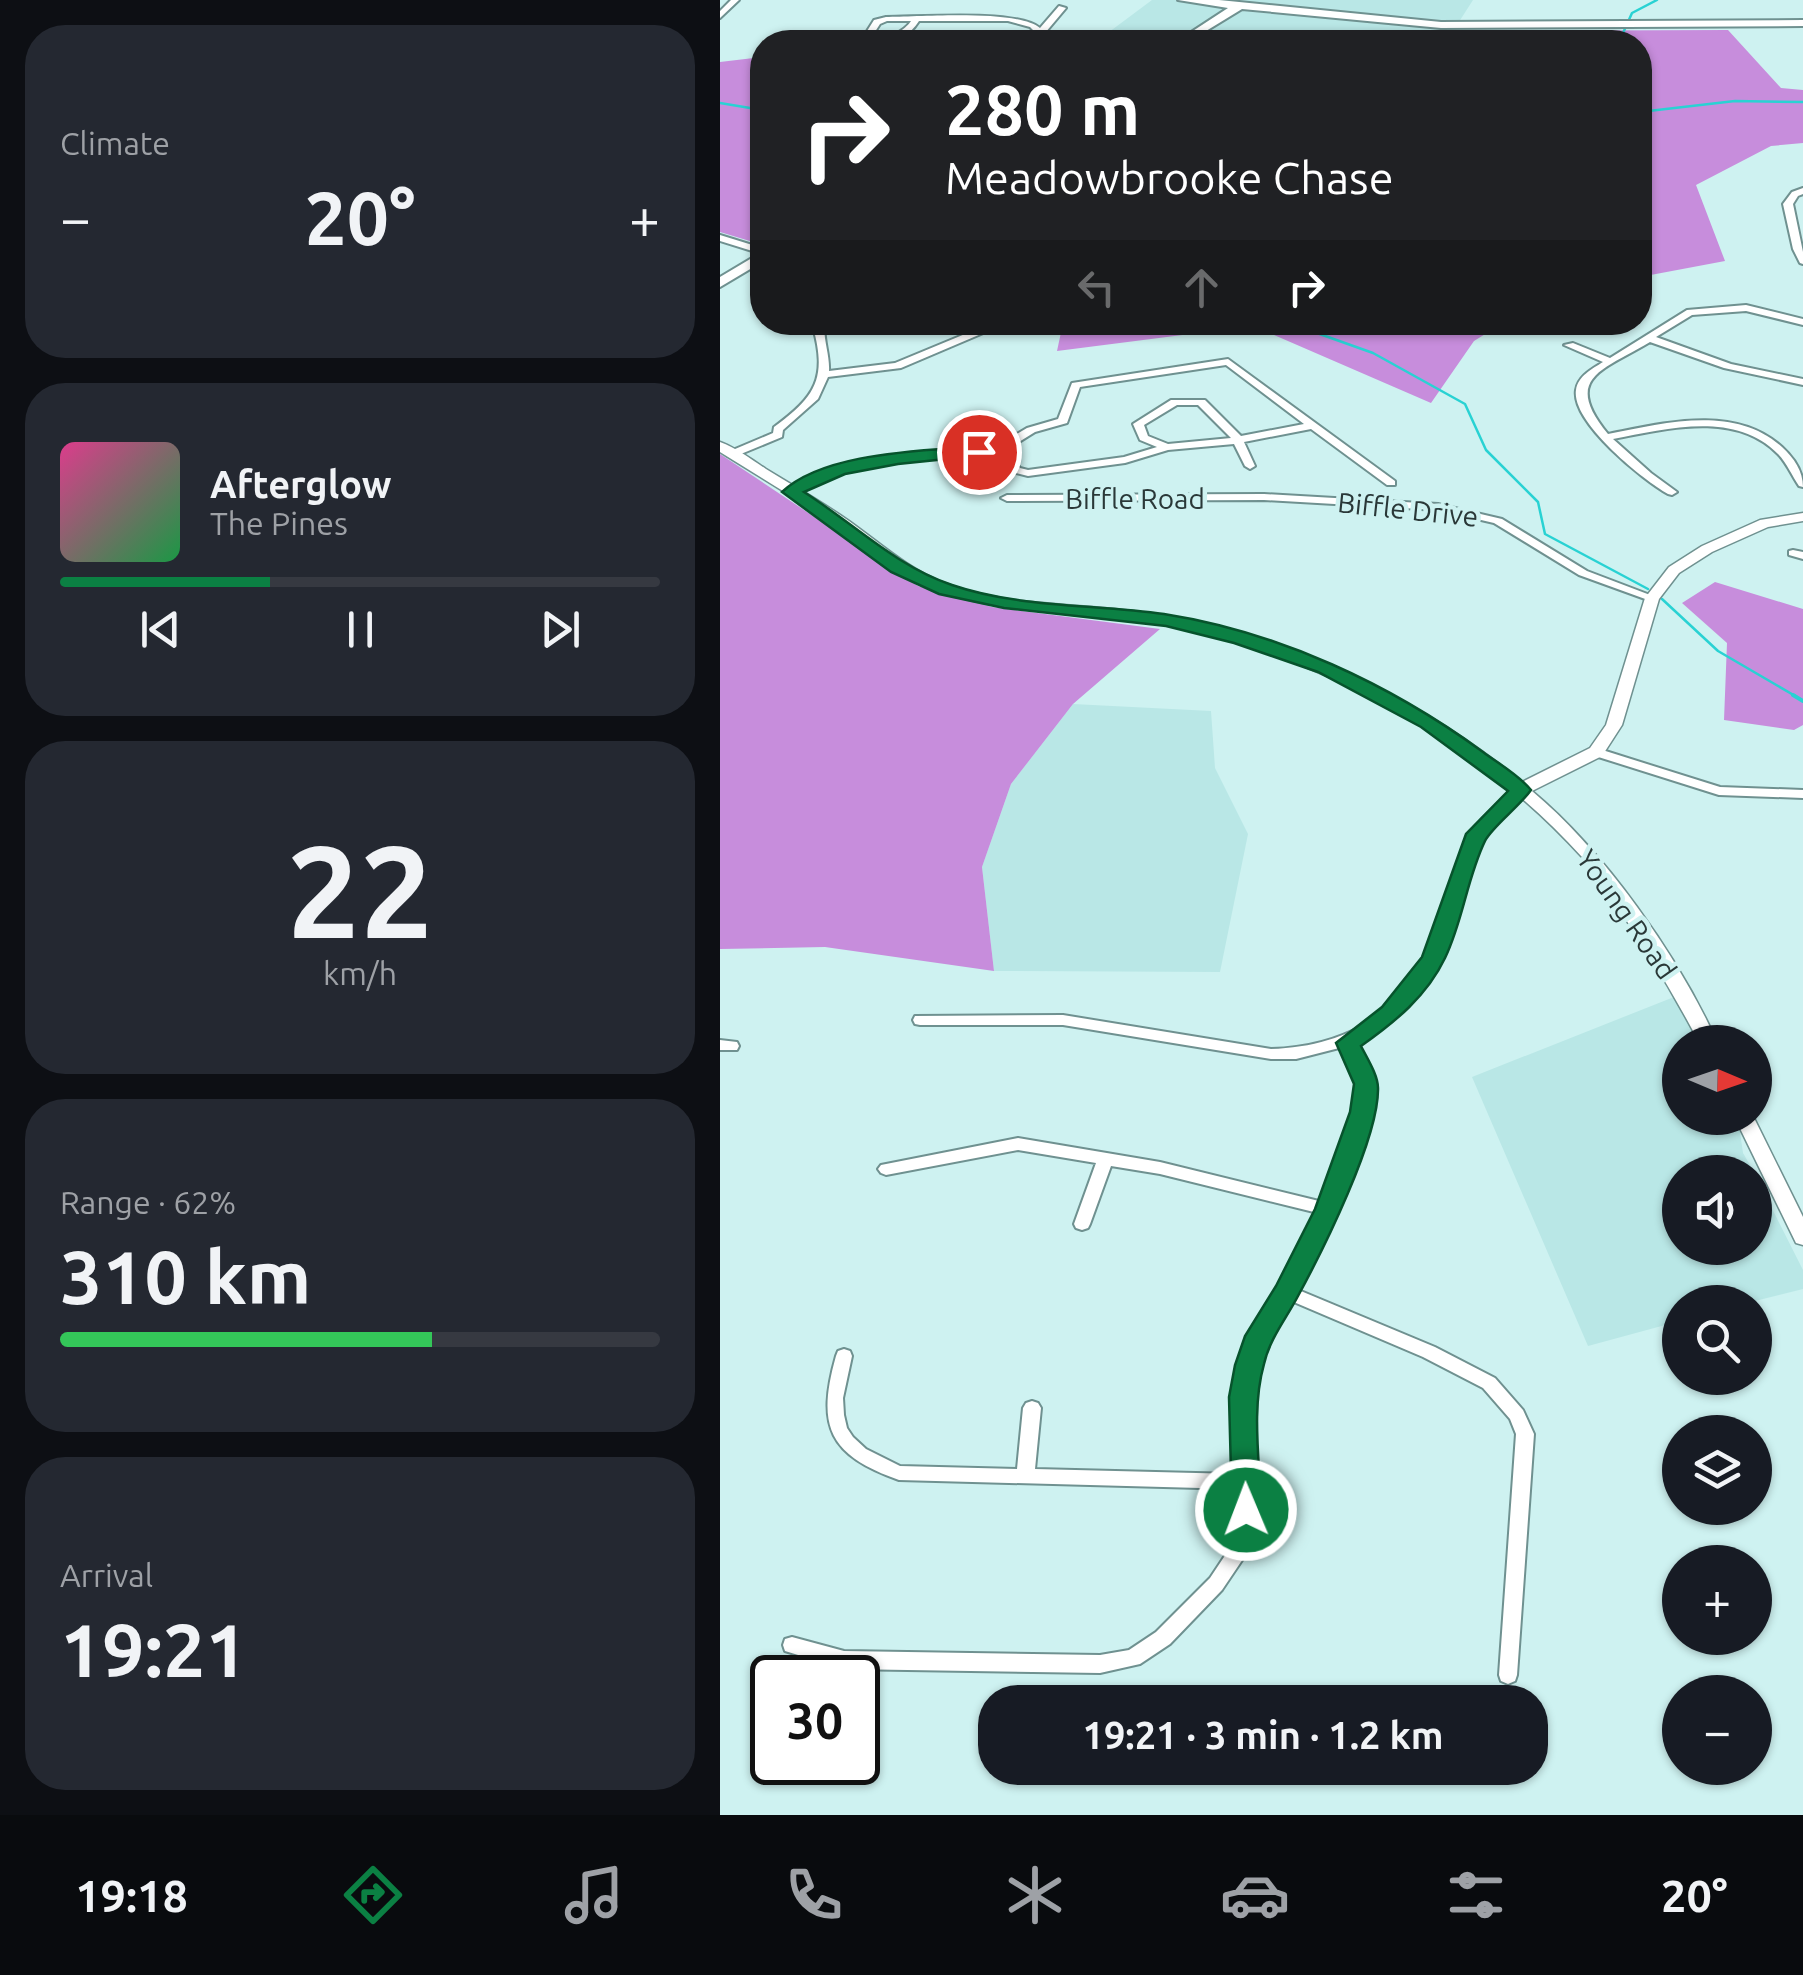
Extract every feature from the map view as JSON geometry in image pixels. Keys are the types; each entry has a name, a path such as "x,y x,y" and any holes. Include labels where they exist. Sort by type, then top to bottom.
{"main road":[{"path":"1184,0 1432,18 1599,20"},
{"path":"1273,0 1286,5"},
{"path":"1200,2 1214,6 1223,16"},
{"path":"1223,16 1246,3"},
{"path":"1200,30 1246,3 1441,25 1656,19 1803,20"},
{"path":"720,283 750,262"}],"street":[{"path":"720,16 735,0"},
{"path":"1044,30 1062,8"},
{"path":"909,30 916,19"},
{"path":"872,30 877,22 1008,19 1032,24 1040,30"},
{"path":"1803,191 1788,204 1798,234 1796,250 1803,261"},
{"path":"720,238 750,249"},
{"path":"1672,492 1645,477 1607,437 1582,402 1581,389 1589,376 1652,338 1672,320 1707,308 1746,308 1803,322"},
{"path":"778,429 814,400 826,374 822,335"},
{"path":"826,374 897,366 971,335"},
{"path":"1652,338 1728,366 1803,382"},
{"path":"1569,345 1609,361"},
{"path":"791,492 840,470 898,458 1000,448 1030,430 1063,421 1076,386 1228,362 1391,483"},
{"path":"1167,447 1144,438 1138,424 1175,402 1201,402 1223,420 1250,466"},
{"path":"1000,448 1016,470 1028,474 1125,460 1167,447 1238,440 1313,425"},
{"path":"1607,437 1682,425 1728,426 1773,444 1803,484"},
{"path":"726,450 778,435 778,429"},
{"path":"778,429 788,441"},
{"name":"Young Road","path":"726,450 843,524 897,568 946,590 1004,602 1166,620 1241,638 1326,668 1429,722 1520,790 1588,852 1644,931 1698,1025"},
{"name":"Biffle Road","path":"1007,498 1264,497"},
{"name":"Biffle Drive","path":"1264,497 1438,508 1486,517 1583,574 1652,598"},
{"path":"920,1020 1063,1020 1271,1054 1300,1055 1348,1043 1391,1013 1434,957 1476,834 1508,807 1520,790 1596,752 1614,725 1652,598 1674,570 1696,555 1765,522 1803,518"},
{"path":"1596,752 1719,791 1803,794"},
{"path":"792,1644 844,1660 1100,1664 1133,1658 1164,1638 1216,1584 1247,1538 1243,1397 1249,1365 1259,1336 1328,1209 1363,1112 1366,1084 1348,1043"},
{"path":"1752,1135 1803,1238"},
{"path":"886,1169 1018,1144 1160,1168 1328,1209"},
{"path":"1082,1224 1106,1158"},
{"path":"1286,1292 1429,1352 1489,1383 1517,1415 1525,1434 1508,1674"},
{"path":"844,1356 833,1391 832,1412 844,1438 868,1462 899,1473 1246,1482"},
{"path":"1025,1477 1032,1408"}],"shaded area":[{"path":"1152,0 1473,0 1454,30 1112,30"},
{"path":"1652,30 1728,30 1781,88 1803,90 1803,143 1771,146 1696,185 1725,261 1652,275"},
{"path":"750,58 750,241 720,232 720,62"},
{"path":"1060,335 1182,335 1057,351"},
{"path":"1274,335 1484,335 1474,341 1431,403"},
{"path":"720,454 918,586 992,607 1160,629 1073,704 1011,784 982,867 994,971 825,947 720,949"},
{"path":"1715,582 1803,609 1803,725 1794,730 1724,720 1727,643 1682,603"},
{"path":"1073,704 1211,711 1215,768 1248,834 1220,972 994,971 982,867 1011,784"},
{"path":"1674,997 1691,1025 1662,1025 1662,1135 1740,1135 1744,1155 1662,1155 1662,1265 1772,1265 1772,1209 1803,1270 1803,1289 1772,1297 1772,1285 1662,1285 1662,1326 1588,1346 1472,1077"}],"waterway":[{"path":"1624,30 1632,13 1657,0"},
{"path":"1652,111 1735,101 1803,102"},
{"path":"720,103 750,108"},
{"path":"1322,335 1373,353 1465,404 1486,450 1538,502 1545,534 1648,589"},
{"path":"1662,599 1718,651 1797,697"},
{"path":"1793,695 1803,701"}],"route":[{"path":"979,452 898,458 830,472 791,492 843,524 897,568 946,590 1004,602 1166,620 1241,638 1326,668 1429,722 1520,790 1508,807 1476,834 1434,957 1421,977 1391,1013 1348,1043 1366,1084 1363,1112 1328,1209 1259,1336 1249,1365 1243,1397 1246,1510"}]}
